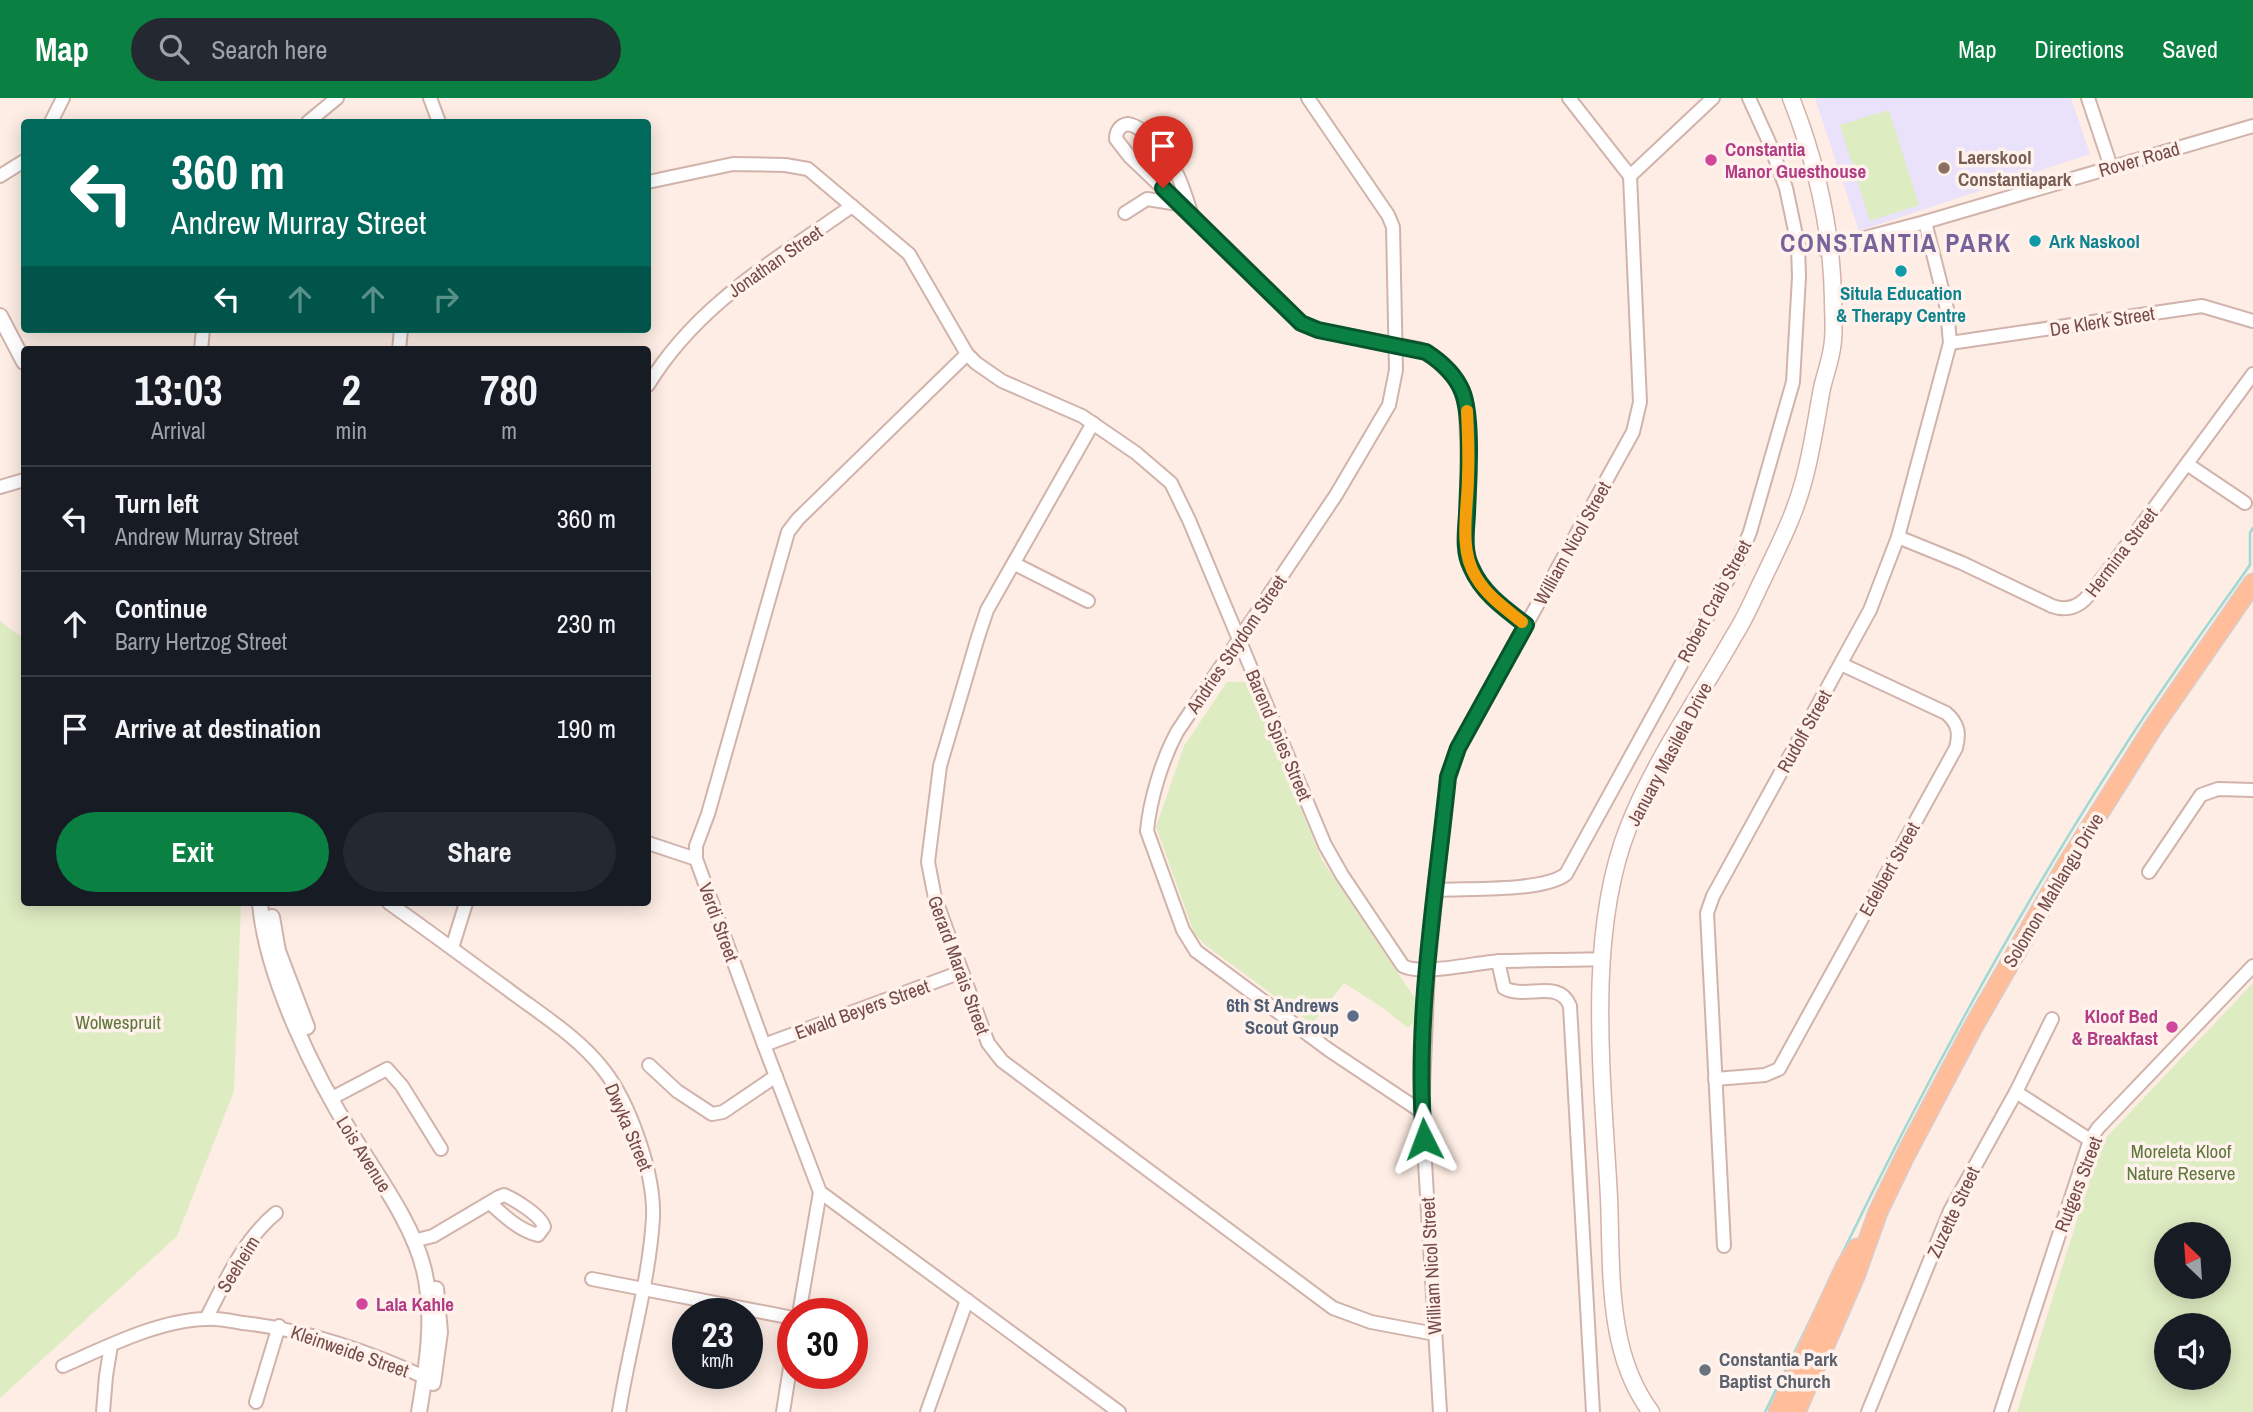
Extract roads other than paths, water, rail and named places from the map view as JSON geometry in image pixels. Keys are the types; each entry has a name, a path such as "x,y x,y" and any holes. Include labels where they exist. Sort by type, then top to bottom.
{"main road":[{"name":"January Masilela Drive","path":"1783,98 1812,181 1826,249"},
{"name":"January Masilela Drive","path":"1641,1412 1631,1395 1613,1334 1602,1074 1601,959 1613,876 1628,828 1689,711 1737,631 1792,519 1815,436 1822,385 1832,351 1834,332 1822,194 1814,161 1791,98"},
{"name":"Solomon Mahlangu Drive","path":"1778,1412 1846,1267 1878,1212 1956,1059 2067,864 2154,726 2253,583"},
{"name":"Solomon Mahlangu Drive","path":"1796,1412 1856,1274 1878,1212"},
{"name":"January Masilela Drive","path":"1614,1311 1626,1365 1651,1412"}],"street":[{"path":"52,119 63,98"},
{"path":"312,119 337,98"},
{"path":"430,98 438,119"},
{"name":"Andries Strydom Street","path":"1308,98 1366,182 1393,227 1395,383 1389,405 1336,495 1173,740 1148,817 1147,831 1183,930 1196,951 1329,1050 1422,1112"},
{"path":"1569,98 1630,176 1713,98"},
{"name":"Robert Craib Street","path":"1437,890 1541,885 1558,880 1566,874 1738,561 1750,532 1793,382 1799,277 1798,245 1786,188 1749,98"},
{"path":"2088,98 2111,167"},
{"path":"1192,216 1173,163 1138,127 1128,124 1121,126 1116,135 1118,144 1301,323 1318,330 1420,349 1450,373 1462,389 1467,417 1466,549 1469,564 1476,579 1494,599 1526,625"},
{"name":"Rover Road","path":"1826,249 2253,126"},
{"path":"0,176 21,163"},
{"name":"Barend Spies Street","path":"651,181 726,165 785,165 808,169 913,259 967,354 993,376 1074,411 1093,423 1136,453 1171,483 1334,863 1398,960 1409,969 1428,969"},
{"name":"William Nicol Street","path":"1440,1412 1422,1112 1428,969 1448,777 1452,763 1621,454 1637,419 1640,388 1630,176"},
{"path":"1125,213 1147,199 1180,204"},
{"name":"Jonathan Street","path":"651,381 671,352 727,294 852,206"},
{"name":"Rudolf Street","path":"1724,1246 1706,924 1709,903 1877,596 1898,537 1950,342 1947,309 1926,222"},
{"name":"De Klerk Street","path":"1950,342 2202,306 2253,321"},
{"path":"0,316 21,356"},
{"name":"Verdi Street","path":"820,1192 696,859 696,846 708,814 788,532 967,354"},
{"name":"Hermina Street","path":"1898,537 1962,563 2052,606 2060,609 2072,608 2085,601 2253,374"},
{"name":"Gerard Marais Street","path":"1093,423 988,610 940,766 928,862 931,887 961,972 993,1053 1022,1076 1333,1308 1371,1322 1435,1334"},
{"path":"2187,464 2245,503"},
{"path":"0,487 21,481"},
{"path":"1015,564 1088,601"},
{"name":"Edelbert Street","path":"1715,1079 1765,1075 1779,1069 1956,748 1958,728 1954,719 1946,713 1841,664"},
{"path":"2149,872 2201,795 2218,789 2253,790"},
{"path":"651,844 696,859"},
{"name":"Lois Avenue","path":"260,906 266,940 282,992 333,1097 401,1201 433,1271 439,1322 438,1356 418,1412"},
{"name":"Lois Avenue","path":"271,906 284,966 333,1097"},
{"name":"Dwyka Street","path":"393,906 568,1033 604,1070 616,1089 641,1148 653,1193 651,1240 619,1412"},
{"path":"452,948 465,906"},
{"path":"1428,969 1498,961 1601,959"},
{"path":"1498,961 1503,988 1511,992 1558,992 1567,999 1570,1006 1593,1412"},
{"name":"Rutgers Street","path":"2001,1412 2090,1140 2098,1128 2253,966"},
{"name":"Ewald Beyers Street","path":"764,1045 961,972"},
{"name":"Zuzette Street","path":"1868,1412 1950,1211 2052,1019"},
{"path":"649,1065 677,1091 712,1114 723,1112 776,1076"},
{"path":"333,1097 387,1069 402,1086 441,1149"},
{"path":"2016,1091 2090,1140"},
{"path":"802,1298 820,1192 1119,1412"},
{"path":"417,1241 490,1203"},
{"name":"Seeheim","path":"206,1319 240,1257 261,1227 276,1213"},
{"path":"592,1279 777,1315"},
{"path":"927,1412 967,1300"},
{"name":"Kleinweide Street","path":"63,1366 155,1329 206,1319 279,1326 352,1347 429,1379"},
{"path":"257,1402 279,1326"},
{"path":"103,1412 111,1345"},
{"name":"Lois Avenue","path":"427,1412 429,1379"},
{"path":"783,1412 787,1389"}],"waterway":[{"path":"1840,1258 1939,1063 2046,873 2138,726 2250,565 2250,533 2253,528"},
{"path":"1765,1412 1822,1296"}],"place":[{"name":"Constantia Manor Guesthouse","path":"1711,160"},
{"name":"Laerskool Constantiapark","path":"1944,168"},
{"name":"Ark Naskool","path":"2035,241"},
{"name":"Situla Education & Therapy Centre","path":"1901,271"},
{"name":"6th St Andrews Scout Group","path":"1353,1016"},
{"name":"Kloof Bed & Breakfast","path":"2172,1027"},
{"name":"Lala Kahle","path":"362,1304"},
{"name":"Constantia Park Baptist Church","path":"1705,1370"}],"district":[{"name":"CONSTANTIA PARK","path":"1896,243"}],"park label":[{"name":"Wolwespruit","path":"118,1022"},
{"name":"Moreleta Kloof Nature Reserve","path":"2181,1162"}]}
